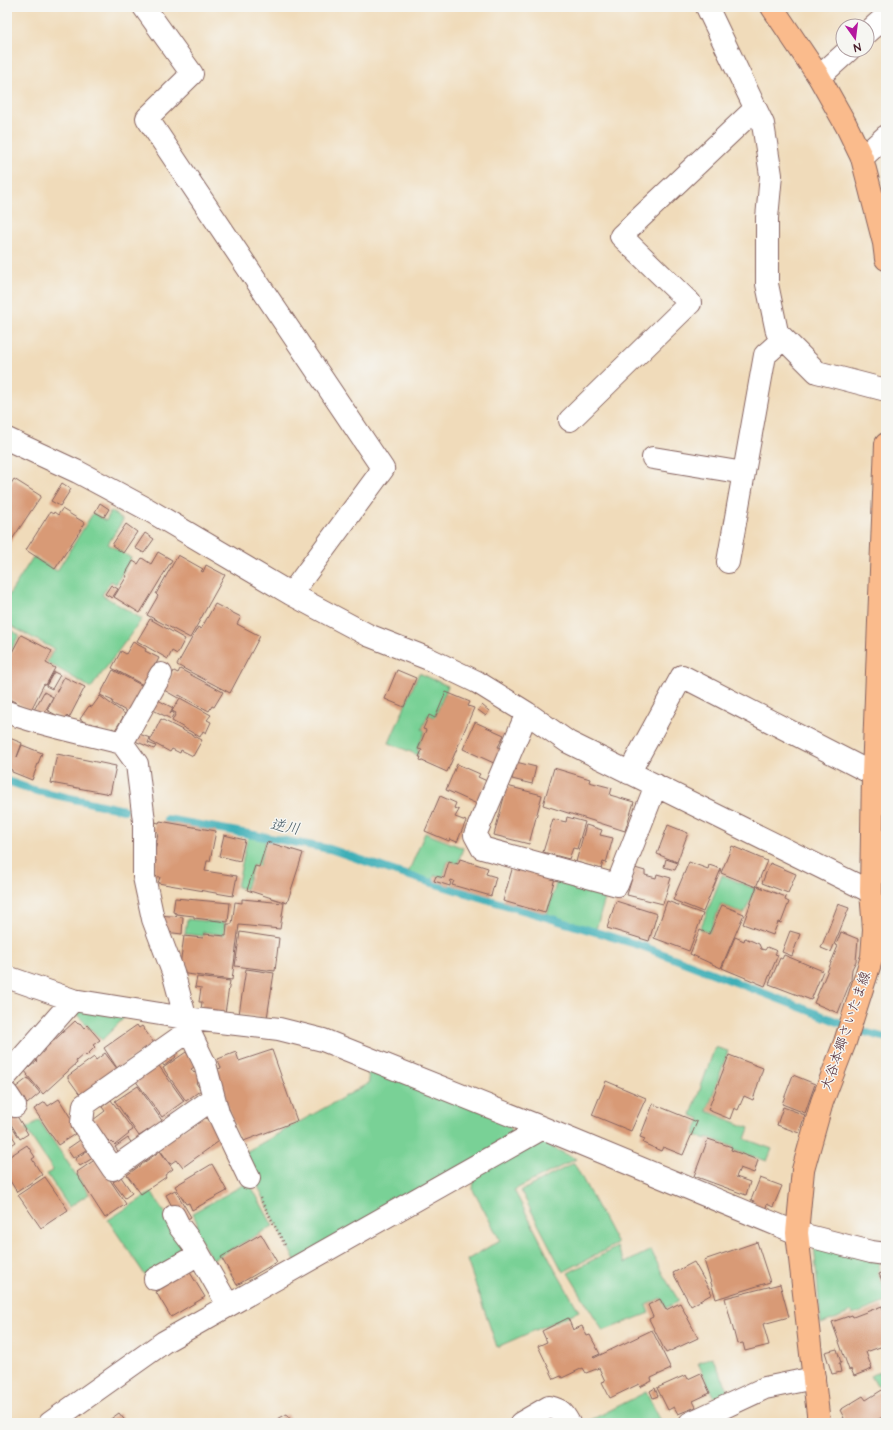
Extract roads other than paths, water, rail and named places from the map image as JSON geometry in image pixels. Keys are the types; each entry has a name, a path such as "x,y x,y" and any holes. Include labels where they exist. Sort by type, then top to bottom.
{"main road":[{"path":"772,7 819,77 846,125 862,158 880,201 886,259"},
{"name":"大谷本郷さいたま線","path":"819,1423 797,1233 803,1170 822,1102 845,1042 880,928 871,892 873,774 886,444"}],"street":[{"path":"144,7 192,74 147,118 383,469 291,594"},
{"path":"707,7 762,124 771,175 767,218 768,284 777,332 817,372 886,390"},
{"path":"875,26 886,16"},
{"path":"819,77 840,58"},
{"path":"570,420 690,303 621,236 756,109"},
{"path":"862,158 886,136"},
{"path":"728,562 765,355 783,339"},
{"path":"7,440 78,472 148,509 291,594 368,635 429,659 477,682 527,713 568,742 871,892"},
{"path":"653,458 744,473"},
{"path":"122,743 161,674"},
{"path":"629,773 682,676 873,774"},
{"path":"7,712 34,722 74,730 122,743 137,764 144,821 144,877 153,919 173,972 187,1025 205,1064 218,1113 249,1178"},
{"path":"527,713 475,835 482,848 617,885 656,785"},
{"path":"7,977 73,1000 187,1025 279,1029 323,1040 543,1128 797,1233 871,1252 886,1254"},
{"path":"7,1075 73,1000"},
{"path":"187,1025 84,1105 82,1122 113,1169 214,1098"},
{"path":"50,1423 164,1342 543,1128"},
{"path":"174,1216 179,1226 199,1254 228,1305"},
{"path":"155,1279 199,1254"},
{"path":"690,1423 765,1388 814,1378"},
{"path":"521,1423 549,1407 559,1409 565,1415 569,1423"}],"waterway":[{"name":"逆川","path":"7,781 33,790 124,810"},
{"path":"167,819 330,849 396,872 642,946 864,1032 886,1038"}]}
